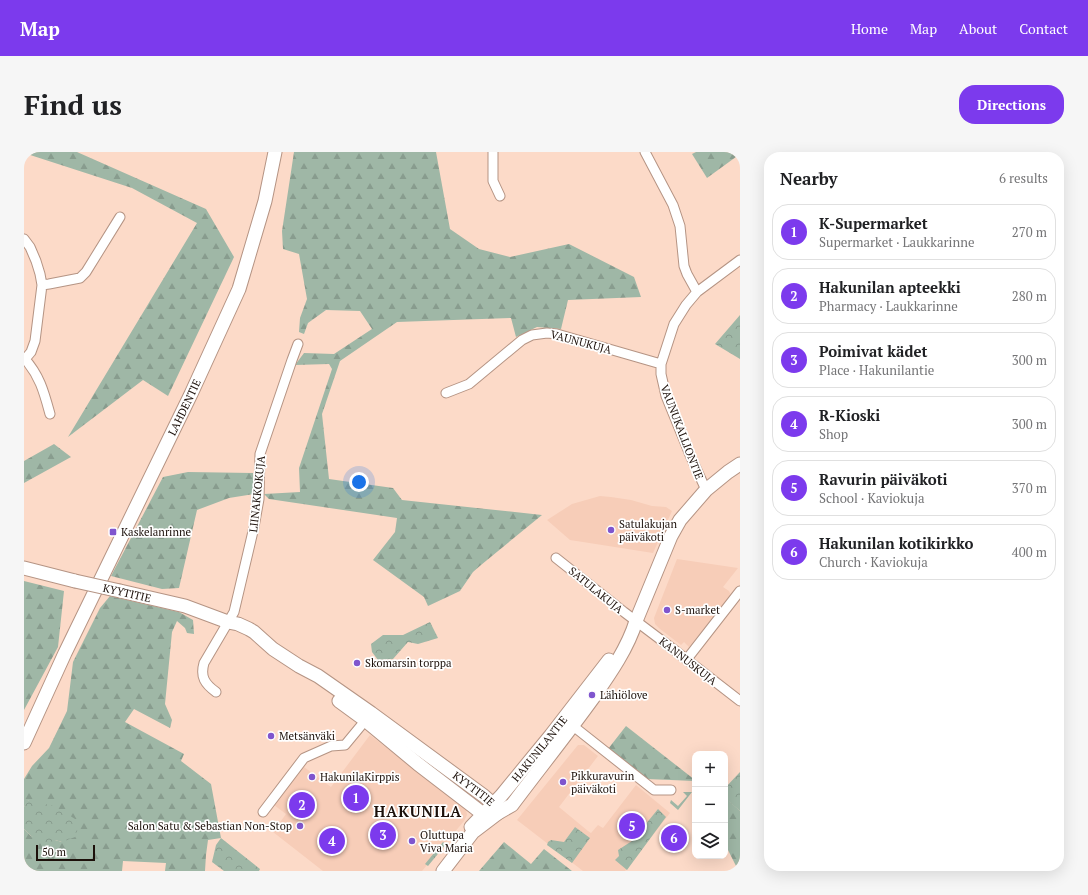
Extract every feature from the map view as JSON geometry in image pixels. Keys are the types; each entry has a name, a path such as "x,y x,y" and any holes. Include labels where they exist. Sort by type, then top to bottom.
{"main road":[{"name":"LAHDENTIE","path":"24,743 65,653 191,394 239,289 265,201 275,152"},
{"name":"HAKUNILANTIE","path":"443,871 473,832 496,809 512,805 568,723 612,670 632,634 671,536 680,520 706,490 740,464"},
{"name":"KYYTITIE","path":"24,568 185,606 228,622 251,639 273,649 299,666 315,682 368,717 484,796 496,809 483,814 418,764 368,717"},
{"name":"LAHDENTIE","path":"24,728 65,653"},
{"path":"436,871 483,814"}],"street":[{"path":"493,152 493,181 500,196"},
{"path":"645,152 673,205 680,226 684,266 689,280 697,292"},
{"path":"42,285 80,278 86,272 120,217"},
{"path":"24,239 30,247 36,261 42,285 35,341 31,352 24,359 34,370 41,382 50,414"},
{"name":"VAUNUKALLIONTIE","path":"706,490 666,396 661,374 661,364 674,324 686,305 697,292 740,260"},
{"name":"VAUNUKUJA","path":"446,393 469,384 522,340 532,335 547,333 557,334 661,364"},
{"name":"LIINAKKOKUJA","path":"216,692 210,688 204,680 203,667 234,612 254,527 258,499 260,454 298,344"},
{"name":"SATULAKUJA","path":"556,558 636,621"},
{"path":"686,659 740,591"},
{"name":"KANNUSKUJA","path":"636,621 740,701"},
{"path":"262,812 304,758 331,746 345,745 368,717"},
{"path":"568,723 654,790 671,790"}],"shaded area":[{"name":"Satulakujan päiväkoti","path":"600,496 631,500 652,506 666,507 672,511 653,553 570,540 547,520 572,504"},
{"path":"677,559 738,568 723,587 729,591 731,595 689,647 684,642 681,645 660,629 655,624 654,618"},
{"path":"370,735 466,809 467,815 464,821 422,871 323,871 273,832 286,814 274,805 304,767 331,787"},
{"path":"578,745 584,745 598,756 559,807 588,831 591,833 598,825 603,828 636,785 670,813 625,871 583,871 517,820"}],"green space":[{"path":"24,152 77,152 206,209 234,257 168,396 143,380 68,437 197,223 132,188"},
{"path":"294,152 436,152 450,229 479,249 510,257 569,244 634,277 641,297 568,300 561,329 537,327 516,337 511,318 397,322 340,361 322,414 329,479 393,488 402,500 542,515 473,572 460,591 428,606 424,597 373,560 395,532 397,518 269,499 264,494 300,492 299,468 332,369 329,364 295,365 304,353 334,354 372,329 360,311 326,310 308,323 304,334 299,332 300,318 307,299 299,254 283,249 282,231"},
{"path":"696,152 740,152 740,154 707,178 692,154"},
{"path":"740,315 740,359 715,344"},
{"path":"54,444 71,457 24,483 24,461"},
{"path":"188,472 253,473 254,494 229,498 197,510 179,588 162,589 111,576 163,477"},
{"path":"24,581 64,591 58,647 24,710"},
{"path":"110,596 179,612 193,620 194,634 187,633 185,628 177,621 172,632 165,704 172,720 170,728 134,709 125,722 184,754 181,761 211,784 221,838 208,840 205,871 165,871 166,863 123,861 122,871 24,871 24,829 31,836 62,842 28,800 24,807 24,779 32,766 49,748 67,711 73,662 100,608"},
{"path":"430,622 438,638 418,644 408,642 393,659 378,660 372,652 371,644 383,635 403,635"},
{"path":"626,726 692,778 692,781 646,779 608,749"},
{"path":"740,772 740,811 728,801 728,785"},
{"path":"683,792 692,792 678,810 670,803 671,800 678,806 687,796"},
{"path":"27,800 54,806 80,822 75,837 62,842 55,840 47,844 31,836 24,829 24,807"},
{"path":"728,800 740,811 740,871 735,871 737,868 728,850"},
{"path":"658,809 666,817 627,870 615,860 619,856 618,850 632,841"},
{"path":"575,827 590,838 572,863 547,845 551,840 564,842"},
{"path":"221,838 260,869 259,871 224,871 212,862 216,845"},
{"path":"443,842 446,844 428,866 425,864"},
{"path":"504,842 531,864 544,849 572,871 479,871"}],"place":[{"name":"Satulakujan päiväkoti","path":"611,530"},
{"name":"Kaskelanrinne","path":"113,532"},
{"name":"S-market","path":"667,610"},
{"name":"Skomarsin torppa","path":"357,663"},
{"name":"Lähiölove","path":"592,695"},
{"name":"Metsänväki","path":"271,736"},
{"name":"HakunilaKirppis","path":"312,777"},
{"name":"Pikkuravurin päiväkoti","path":"563,782"},
{"name":"K-Supermarket","path":"356,798"},
{"name":"Hakunilan apteekki","path":"302,805"},
{"name":"Salon Satu & Sebastian Non-Stop","path":"300,826"},
{"name":"Ravurin päiväkoti","path":"632,826"},
{"name":"Poimivat kädet","path":"383,835"},
{"name":"Hakunilan kotikirkko","path":"674,838"},
{"name":"R-Kioski","path":"332,841"},
{"name":"Oluttupa Viva Maria","path":"412,841"}],"district":[{"name":"HAKUNILA","path":"418,811"}]}
